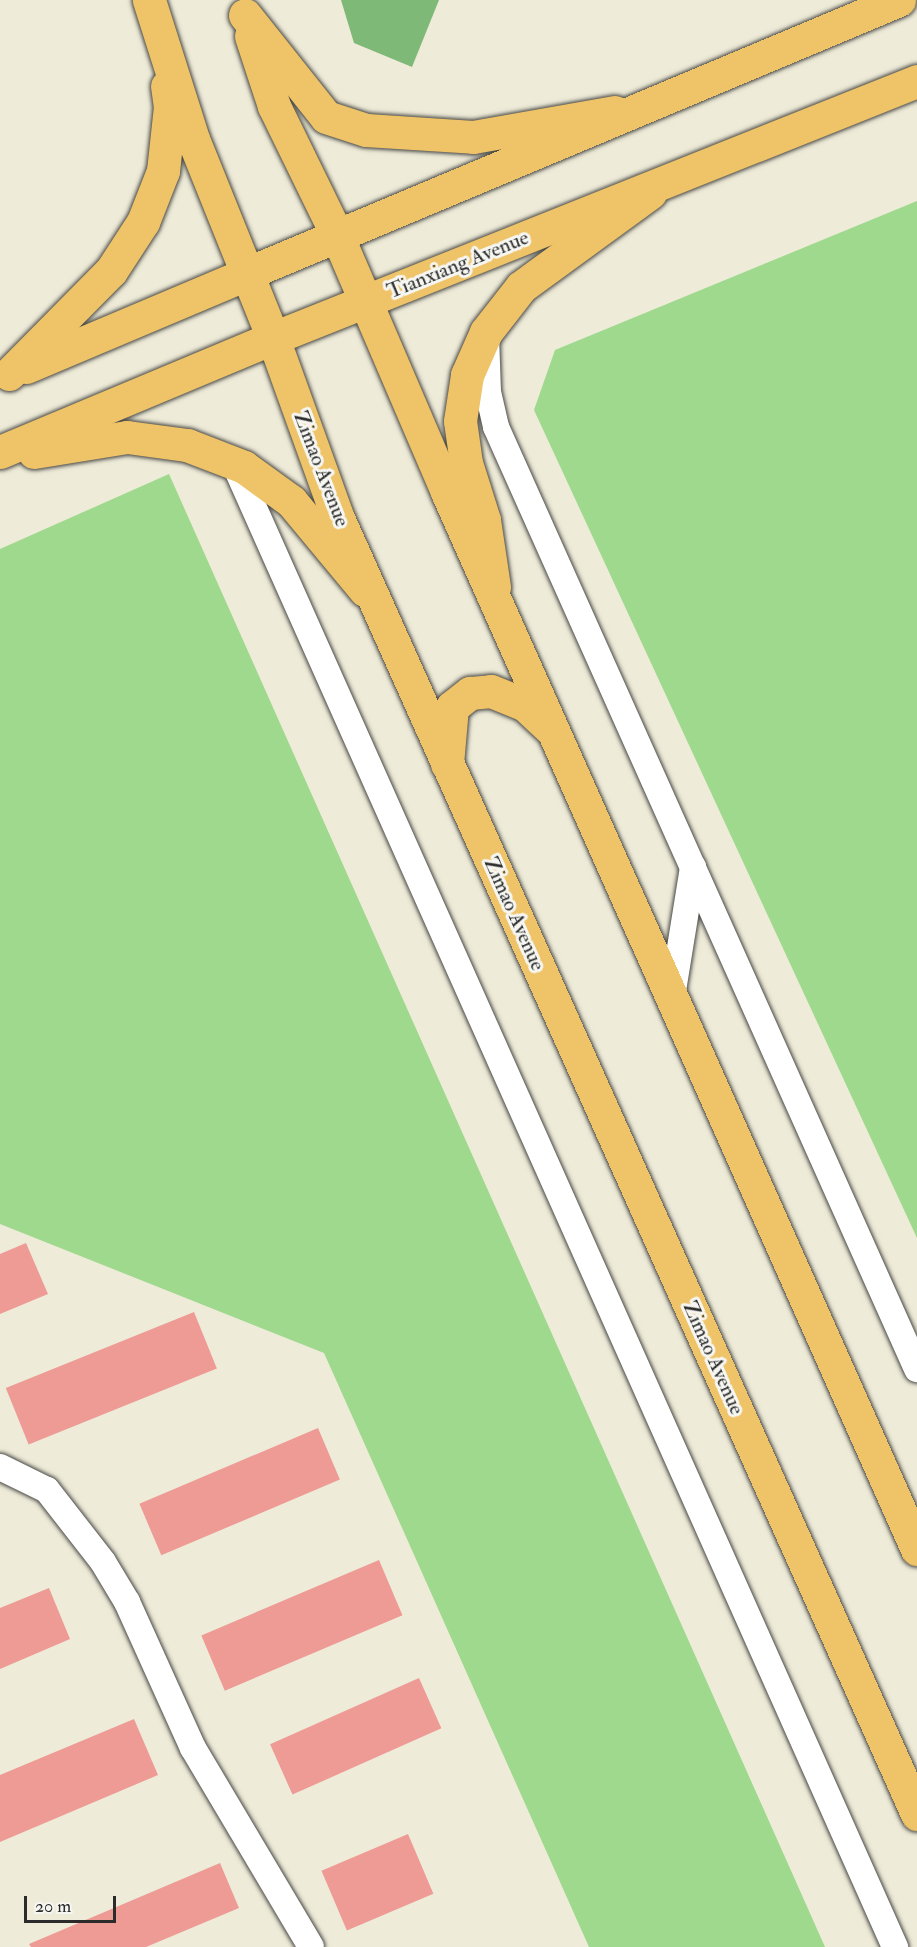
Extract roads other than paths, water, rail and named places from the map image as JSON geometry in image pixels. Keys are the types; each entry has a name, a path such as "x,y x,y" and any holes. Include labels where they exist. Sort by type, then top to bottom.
{"main road":[{"name":"Zimao Avenue","path":"149,0 193,139 248,273 337,516 917,1814"},
{"path":"4,376 337,234 899,0"},
{"path":"242,8 326,117 366,130 473,137 640,108"},
{"path":"242,8 274,106 368,302 495,600 917,1549"},
{"path":"4,376 111,271 143,222 163,171 169,118 163,43"},
{"name":"Tianxiang Avenue","path":"0,452 273,339 917,81"},
{"path":"495,600 484,520 466,463 460,421 467,375 486,333 520,287 666,181"},
{"path":"0,459 127,438 187,445 234,463 291,501 378,607"},
{"path":"447,764 452,707 470,693 491,691 525,704 553,731"}],"street":[{"path":"486,333 488,392 496,427 917,1369"},
{"path":"234,463 895,1947"},
{"path":"672,997 693,867"},
{"path":"0,1467 47,1490 104,1562 131,1611 193,1748 311,1947"}]}
